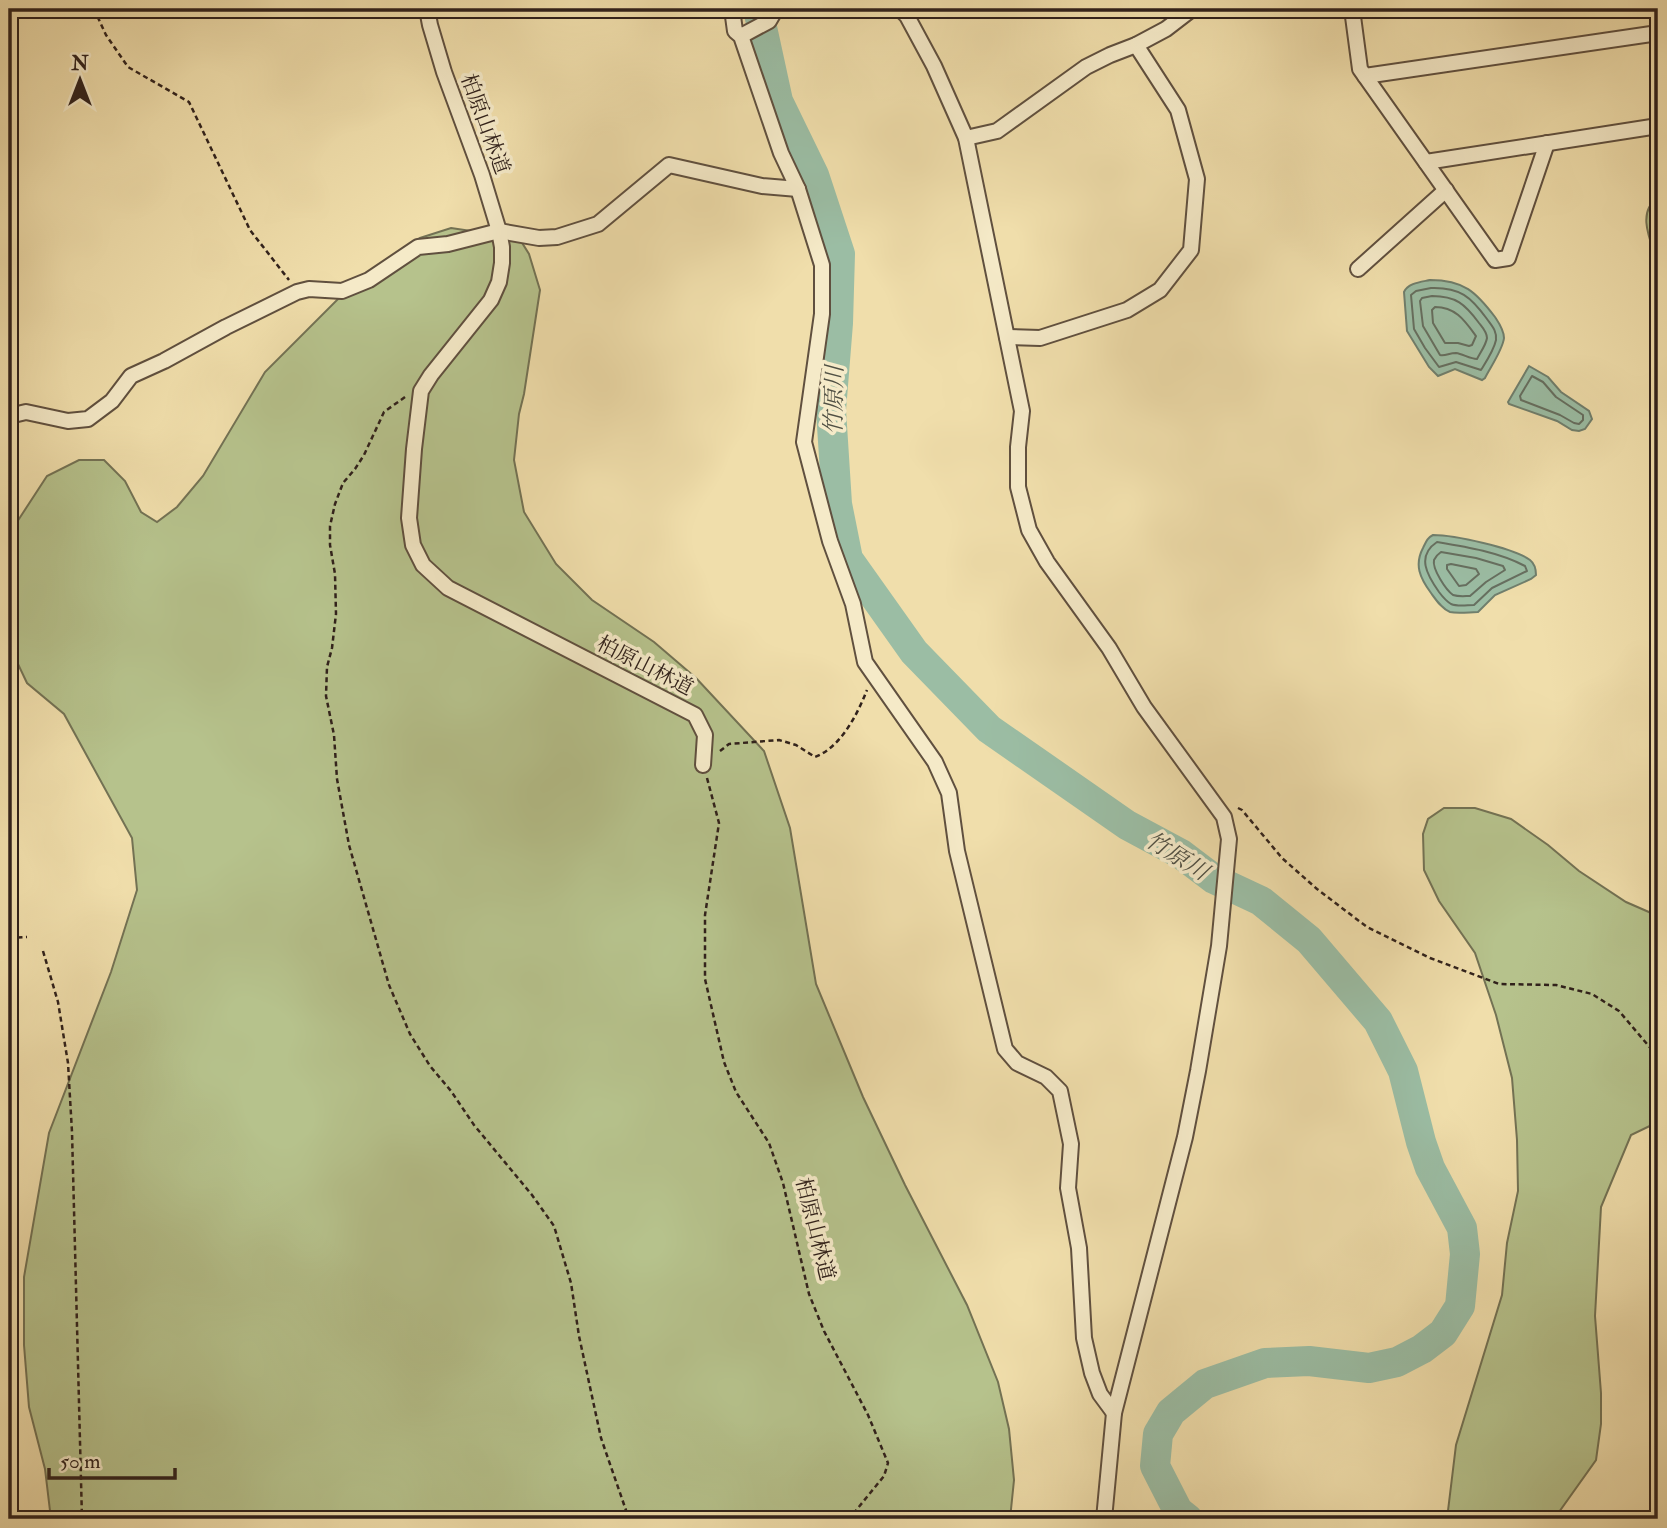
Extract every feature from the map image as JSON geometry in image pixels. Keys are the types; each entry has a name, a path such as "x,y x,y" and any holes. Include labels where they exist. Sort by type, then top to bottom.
{"street":[{"name":"柏原山林道","path":"427,9 444,72 482,175 499,231 502,263 499,282 491,300 431,374 421,391 409,518 413,545 424,565 449,588 695,715 705,735 703,765"},
{"path":"732,9 735,31 743,35 781,153 798,189 822,265 822,314 804,442 830,541 853,604 865,662 934,762 949,793 957,851 1005,1049 1017,1063 1046,1077 1060,1091 1071,1144 1068,1188 1079,1248 1084,1338 1100,1394 1114,1413"},
{"path":"901,9 934,66 966,138 1022,411 1018,447 1018,487 1029,530 1047,562 1109,648 1144,707 1224,817 1229,839 1219,946 1198,1071 1185,1137 1114,1413 1104,1519"},
{"path":"966,138 997,131 1086,67 1166,29 1192,9"},
{"path":"1352,9 1360,69 1495,260 1508,258 1547,143"},
{"path":"743,35 773,15"},
{"path":"1365,76 1658,33"},
{"path":"1007,337 1040,338 1127,310 1160,290 1191,250 1197,179 1178,110 1136,45"},
{"path":"1426,162 1658,126"},
{"path":"9,416 26,412 68,421 88,419 112,401 131,376 297,292 309,289 342,290 369,280 418,247 448,244 499,231 539,238 557,237 598,224 669,165 762,186 798,189"},
{"path":"1359,269 1446,190"}],"path":[{"path":"94,9 106,35 128,67 189,102 250,230 283,270 297,292"},
{"path":"421,391 404,397 384,412 364,455 343,483 330,526 336,614 327,667 326,696 349,845 389,985 410,1034 474,1125 554,1226 571,1283 579,1336 601,1438 629,1519"},
{"path":"703,765 729,744 779,740 796,745 815,757 824,753 858,713 874,673"},
{"name":"柏原山林道","path":"703,765 719,823 705,915 705,979 724,1062 736,1092 769,1143 783,1183 809,1294 824,1331 869,1415 888,1463 884,1476 849,1519"},
{"path":"1214,803 1242,810 1282,858 1367,927 1430,958 1499,984 1556,985 1592,993 1619,1011 1658,1057"},
{"path":"9,937 27,937"},
{"path":"43,951 58,1002 68,1063 82,1519"}],"shaded area":[{"path":"1658,198 1658,264 1646,220 1647,211"},
{"path":"451,228 519,238 529,254 540,290 514,460 524,512 556,564 592,600 654,642 696,678 764,751 790,828 816,984 863,1097 967,1305 998,1382 1009,1429 1014,1480 1010,1519 51,1519 45,1469 29,1407 24,1345 24,1277 49,1133 111,972 137,890 132,838 64,714 27,683 17,662 12,626 12,584 17,522 47,476 79,460 104,460 125,481 141,512 157,522 177,507 203,476 265,372 358,279 420,238"},
{"path":"1444,808 1475,808 1511,819 1579,871 1626,902 1658,916 1658,1122 1631,1135 1601,1207 1595,1316 1601,1424 1596,1460 1554,1519 1447,1519 1456,1445 1502,1295 1507,1243 1518,1191 1512,1078 1496,1015 1475,953 1439,901 1424,870 1423,834 1428,819"}],"water":[{"path":"1430,280 1452,282 1468,289 1482,301 1501,327 1504,338 1501,347 1482,380 1455,369 1438,376 1429,367 1407,331 1404,292 1412,285"},
{"path":"1529,366 1548,377 1561,392 1589,411 1592,419 1585,429 1572,430 1557,421 1509,404"},
{"path":"1433,535 1469,540 1522,555 1532,562 1536,575 1495,595 1478,612 1450,612 1435,598 1420,571 1420,554 1429,537"}],"waterway":[{"name":"竹原川","path":"758,9 778,101 814,175 840,254 831,410 837,504 848,559 914,652 989,729 1127,825 1181,854 1214,879 1261,901 1309,940 1378,1021 1403,1071 1430,1168 1462,1228 1465,1254 1460,1306 1443,1333 1422,1349 1397,1362 1369,1368 1309,1361 1265,1363 1205,1384 1171,1412 1158,1434 1155,1466 1178,1511 1188,1519"}]}
